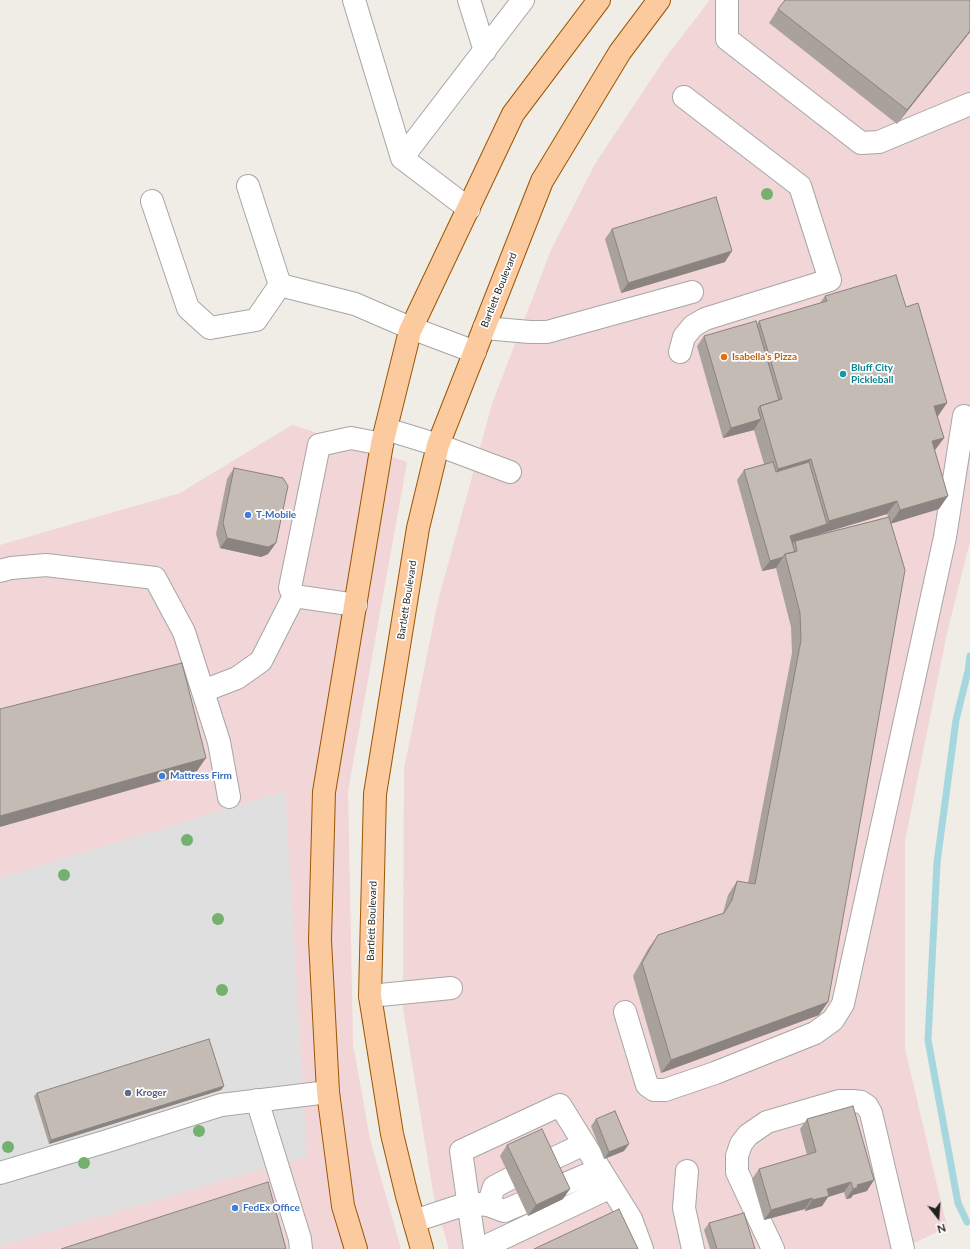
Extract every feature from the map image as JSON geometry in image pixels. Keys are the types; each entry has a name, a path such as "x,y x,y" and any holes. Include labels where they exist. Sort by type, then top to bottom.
{"main road":[{"path":"356,1249 343,1206 328,1092 320,940 324,792 384,437 412,328 513,114 600,0"},
{"name":"Bartlett Boulevard","path":"422,1249 392,1134 370,996 375,794 418,528 438,445 542,181 620,52 659,0"}],"lane":[{"path":"354,0 402,158 469,209"},
{"path":"469,0 485,51"},
{"path":"402,158 523,0"},
{"path":"727,0 727,39 861,143 879,142 970,104"},
{"path":"680,352 684,337 693,326 705,319 830,280 800,186 684,97"},
{"path":"248,186 280,285"},
{"path":"152,201 188,308 210,328 256,320 280,285"},
{"path":"280,285 355,304 475,352"},
{"path":"484,328 547,332 692,292"},
{"path":"625,1012 647,1085 654,1090 665,1090 715,1073 815,1032 833,1020 843,1004 945,537 964,416"},
{"path":"294,596 290,588 319,445 351,438 384,437 438,445 510,472"},
{"path":"0,572 10,568 46,565 155,578 184,632 219,742 229,797"},
{"path":"294,596 356,605"},
{"path":"203,691 237,678 261,660 294,596"},
{"path":"370,996 452,988"},
{"path":"0,1174 221,1105 328,1092"},
{"path":"257,1100 300,1239 301,1249"},
{"path":"773,1249 737,1172 737,1156 741,1144 748,1135 767,1122 840,1101 861,1102 867,1106 871,1113 903,1249"},
{"path":"475,1249 479,1204 461,1151 560,1105 631,1219 642,1249"},
{"path":"592,1157 552,1176 592,1157"},
{"path":"687,1171 684,1208 693,1249"},
{"path":"414,1221 479,1204 494,1187 517,1191"},
{"path":"480,1249 611,1187"}],"shaded area":[{"path":"710,0 970,0 970,541 947,633 905,841 905,1049 947,1227 902,1249 449,1249 434,1198 403,1008 404,769 438,601 492,404 551,250 595,164 666,57"},
{"path":"292,425 407,462 348,791 353,1044 370,1139 401,1249 0,1249 0,545 180,493"},
{"path":"285,791 307,1156 0,1246 0,878"}],"building":[{"path":"785,0 970,0 970,31 907,110 778,9"},
{"path":"716,197 732,251 628,283 612,229"},
{"name":"Bluff City Pickleball","path":"896,275 906,307 918,303 947,403 934,406 944,438 932,441 948,496 900,510 897,501 829,521 811,459 778,469 760,406 782,399 759,321 827,301 825,296"},
{"path":"756,321 779,400 760,406 758,409 761,419 731,428 704,336"},
{"path":"773,462 776,472 809,462 827,524 790,536 795,552 785,554 783,557 770,561 744,470"},
{"name":"T-Mobile","path":"234,468 283,478 288,486 276,543 268,547 227,538 223,523"},
{"path":"889,517 905,570 828,1002 671,1060 642,963 658,935 724,913 732,900 737,881 755,884 801,640 800,613 785,554 797,551 795,541"},
{"path":"182,663 206,758 0,816 0,709"},
{"name":"Kroger","path":"209,1039 224,1086 51,1140 37,1093"},
{"path":"853,1106 874,1180 857,1185 858,1187 853,1189 851,1182 827,1189 829,1196 812,1200 812,1198 771,1210 759,1169 816,1152 807,1119"},
{"path":"615,1111 629,1144 609,1152 596,1119"},
{"path":"542,1129 570,1189 536,1205 507,1145"},
{"path":"268,1182 286,1249 61,1249"},
{"path":"619,1209 638,1249 534,1249"},
{"path":"744,1213 755,1249 717,1249 709,1223"}],"waterway":[{"path":"967,1222 958,1203 928,1040 937,863 956,720 968,671 970,656"}],"place":[{"name":"Isabella's Pizza","path":"724,357"},
{"name":"Bluff City Pickleball","path":"843,374"},
{"name":"T-Mobile","path":"248,515"},
{"name":"Mattress Firm","path":"162,776"},
{"name":"Kroger","path":"128,1093"},
{"name":"FedEx Office","path":"235,1208"}]}
